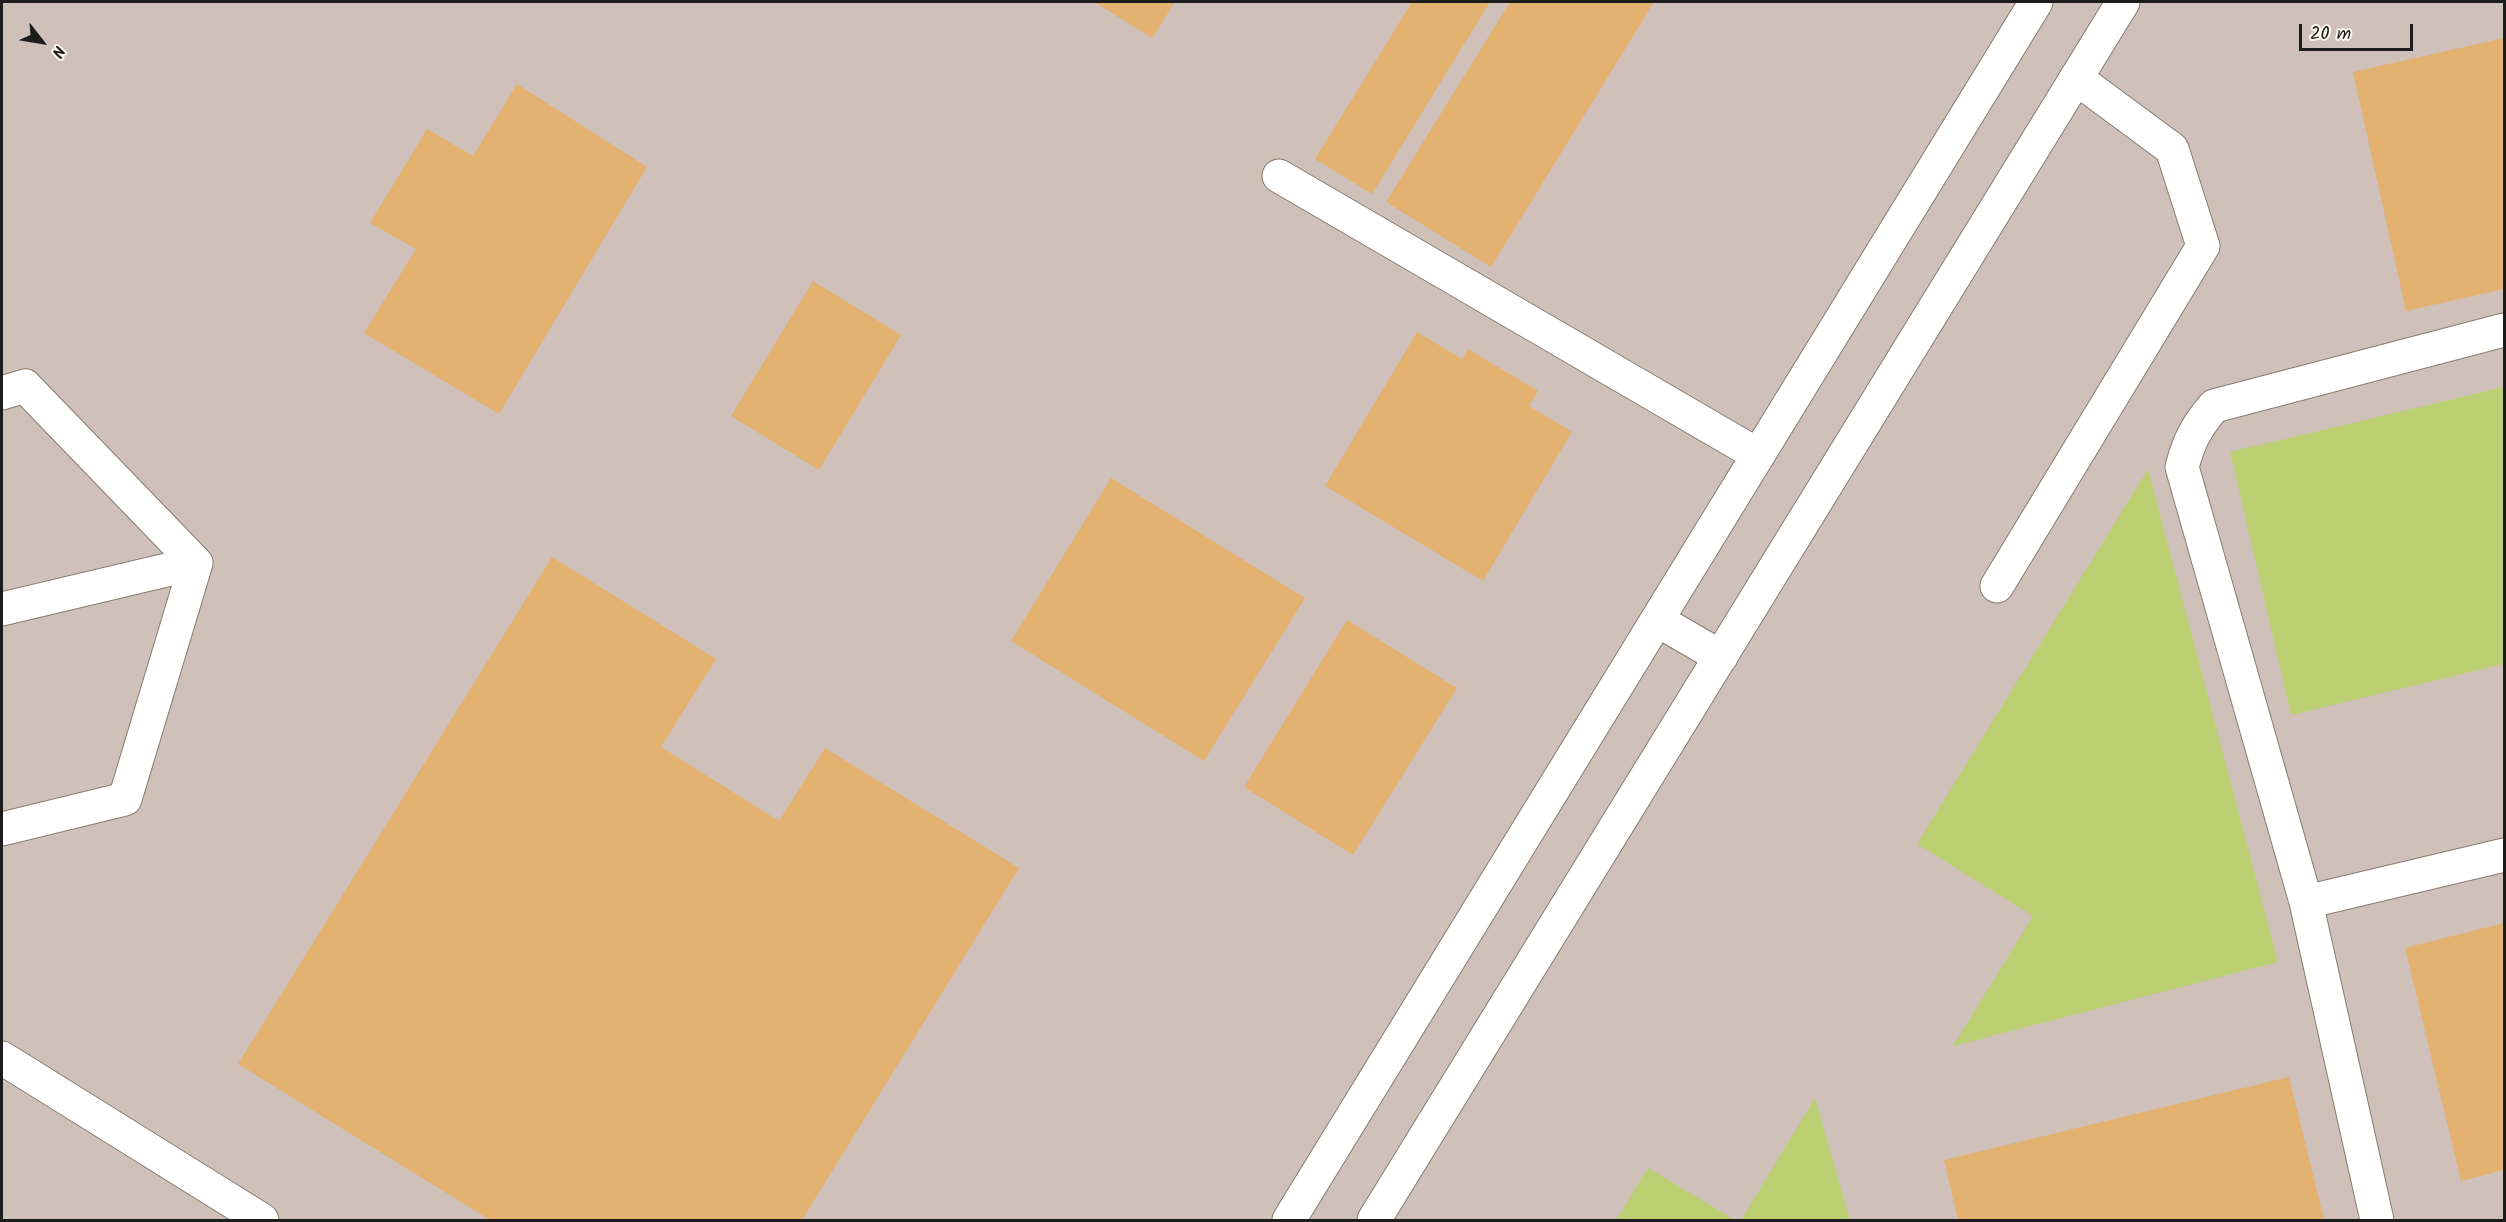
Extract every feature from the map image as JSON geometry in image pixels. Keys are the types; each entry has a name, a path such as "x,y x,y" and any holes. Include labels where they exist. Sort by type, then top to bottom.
{"main road":[{"path":"1289,1221 2036,2"},
{"path":"1374,1221 2123,2"},
{"path":"1997,586 2202,246 2172,150 2076,78"},
{"path":"1279,176 1758,455"},
{"path":"2377,1221 2306,902 2182,467 2188,443 2199,423 2214,406 2505,330"},
{"path":"2,393 25,386 196,564"},
{"path":"2,609 196,564"},
{"path":"2,829 125,799 196,564"},
{"path":"1657,620 1721,657"},
{"path":"2306,902 2505,855"},
{"path":"2,1058 262,1221"}],"shaded area":[{"path":"2,2 2504,2 2504,1220 2,1220"}],"green space":[{"path":"2504,387 2504,664 2291,715 2230,452"},
{"path":"2148,469 2278,962 1953,1046 2033,916 1917,844"},
{"path":"1815,1098 1850,1220 1741,1220"},
{"path":"1648,1168 1735,1220 1616,1220"}],"building":[{"path":"1094,2 1175,2 1152,38"},
{"path":"1412,2 1490,2 1372,194 1315,159"},
{"path":"1510,2 1654,2 1491,267 1386,202"},
{"path":"2504,38 2504,289 2406,311 2353,72"},
{"path":"517,84 647,167 499,414 364,333 416,249 370,223 427,129 473,156"},
{"path":"813,281 901,335 819,470 731,416"},
{"path":"1417,332 1462,359 1468,349 1538,391 1529,406 1572,432 1483,581 1325,486"},
{"path":"1111,478 1305,598 1204,761 1011,641"},
{"path":"552,557 716,659 661,747 779,821 825,748 1019,868 802,1220 490,1220 238,1064"},
{"path":"1347,620 1457,688 1353,855 1244,787"},
{"path":"2504,923 2504,1170 2461,1181 2405,948"},
{"path":"2289,1077 2324,1220 1958,1220 1944,1160"}]}
